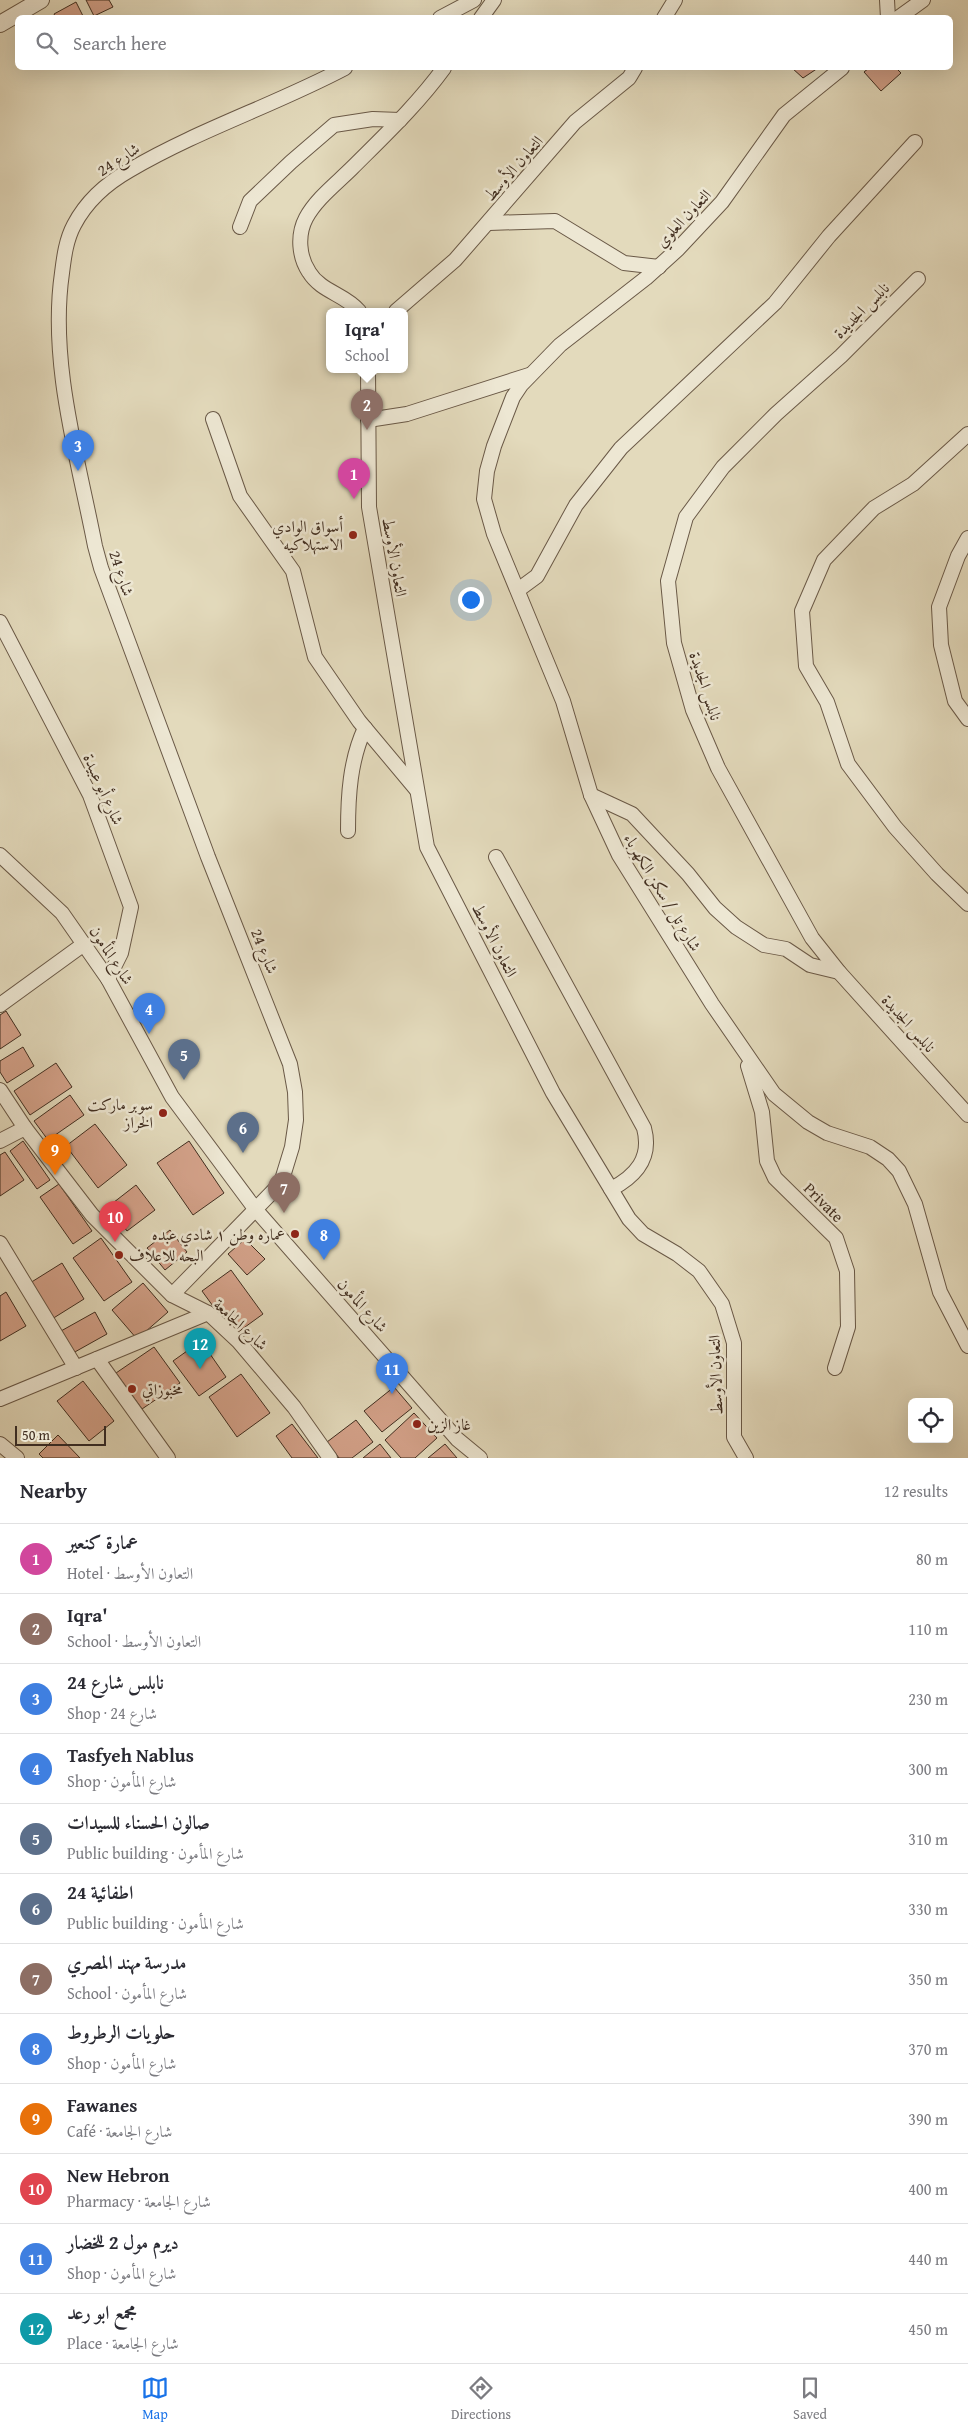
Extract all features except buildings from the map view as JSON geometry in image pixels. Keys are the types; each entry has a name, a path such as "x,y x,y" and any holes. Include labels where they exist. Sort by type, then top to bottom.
{"street":[{"path":"15,15 41,0"},
{"path":"446,15 474,0"},
{"path":"483,15 494,0"},
{"path":"666,15 675,0"},
{"path":"887,0 888,15"},
{"path":"902,15 923,0"},
{"path":"0,24 15,15"},
{"name":"شارع 24","path":"172,1295 281,1183 292,1147 296,1120 295,1092 290,1064 201,838 101,568 95,546 60,356 60,283 65,250 73,226 88,204 105,187 129,170 171,148 311,86 341,70"},
{"path":"356,308 344,298 321,286 309,272 302,255 302,228 316,204 422,98 443,70"},
{"name":"التعاون الأوسط","path":"399,308 455,260 575,122 628,78 634,70"},
{"name":"التعاون العلوي","path":"529,375 571,336 659,267 722,202 784,115 840,70"},
{"path":"240,227 250,201 334,125 373,119 400,120"},
{"path":"518,590 537,576 576,505 621,448 775,304 829,236 916,142"},
{"path":"489,223 555,221 573,230 624,264 659,267"},
{"name":"نابلس الجديدة","path":"918,279 841,356 776,414 724,467 686,517 668,581 674,643 693,710 718,768 812,938 839,972 968,1115"},
{"name":"التعاون الأوسط","path":"368,373 369,507 427,847 554,1093 611,1189 636,1227 652,1240 688,1262 708,1281 722,1304 734,1343 734,1437 746,1458"},
{"path":"368,420 407,414 529,375"},
{"name":"شارع تل / سكن الكهرباء","path":"529,375 515,392 488,462 484,489 487,514 563,701 591,795 607,831 633,878 707,997 770,1088 802,1118 827,1133 870,1146 888,1158 902,1175 915,1204 936,1282 968,1346"},
{"path":"213,419 240,496 292,571 312,652 364,728 417,790"},
{"path":"968,434 913,484 874,508 824,560 802,611 806,666 827,702 848,764 894,827 937,874 968,904"},
{"path":"968,538 958,556 939,607 943,654 955,701 968,719"},
{"name":"شارع أبو عبيدة","path":"0,622 90,795 131,907 121,953 108,979"},
{"path":"348,831 351,775 357,744 364,728"},
{"path":"591,795 632,814 688,874 715,908 736,927 764,945 786,949 810,966 839,972"},
{"name":"شارع المأمون","path":"0,855 62,913 108,979 172,1096 256,1210 457,1439 480,1458"},
{"path":"496,857 644,1128 646,1152 640,1167 629,1179 611,1189"},
{"path":"0,1005 84,944"},
{"name":"Private","path":"748,1066 762,1112 767,1161 774,1178 836,1238 848,1272 848,1327 835,1368"},
{"name":"شارع الجامعة","path":"0,1090 25,1128 92,1215 172,1295 208,1313 257,1363 294,1407 330,1458"},
{"path":"0,1141 25,1128"},
{"path":"0,1243 76,1368"},
{"path":"0,1399 208,1313"},
{"path":"97,1359 168,1458"},
{"path":"0,1444 18,1458"}],"place":[{"name":"Iqra'","path":"367,430"},
{"name":"نابلس شارع 24","path":"78,471"},
{"name":"عمارة كنعير","path":"354,499"},
{"name":"أسواق الوادي الاستهلاكيه","path":"353,535"},
{"name":"Tasfyeh Nablus","path":"149,1034"},
{"name":"صالون الحسناء للسيدات","path":"184,1080"},
{"name":"سوبر ماركت الخراز","path":"163,1113"},
{"name":"اطفائية 24","path":"243,1153"},
{"name":"Fawanes","path":"55,1175"},
{"name":"مدرسة مهند المصري","path":"284,1213"},
{"name":"عماره وطن ١ شادي عبده","path":"295,1234"},
{"name":"New Hebron","path":"115,1242"},
{"name":"البحه للاعلاف","path":"119,1255"},
{"name":"حلويات الرطروط","path":"324,1260"},
{"name":"مجمع ابو رعد","path":"200,1369"},
{"name":"مخبوزاتي","path":"132,1389"},
{"name":"ديرم مول 2 للخضار","path":"392,1394"},
{"name":"غاز الزين","path":"417,1424"}]}
